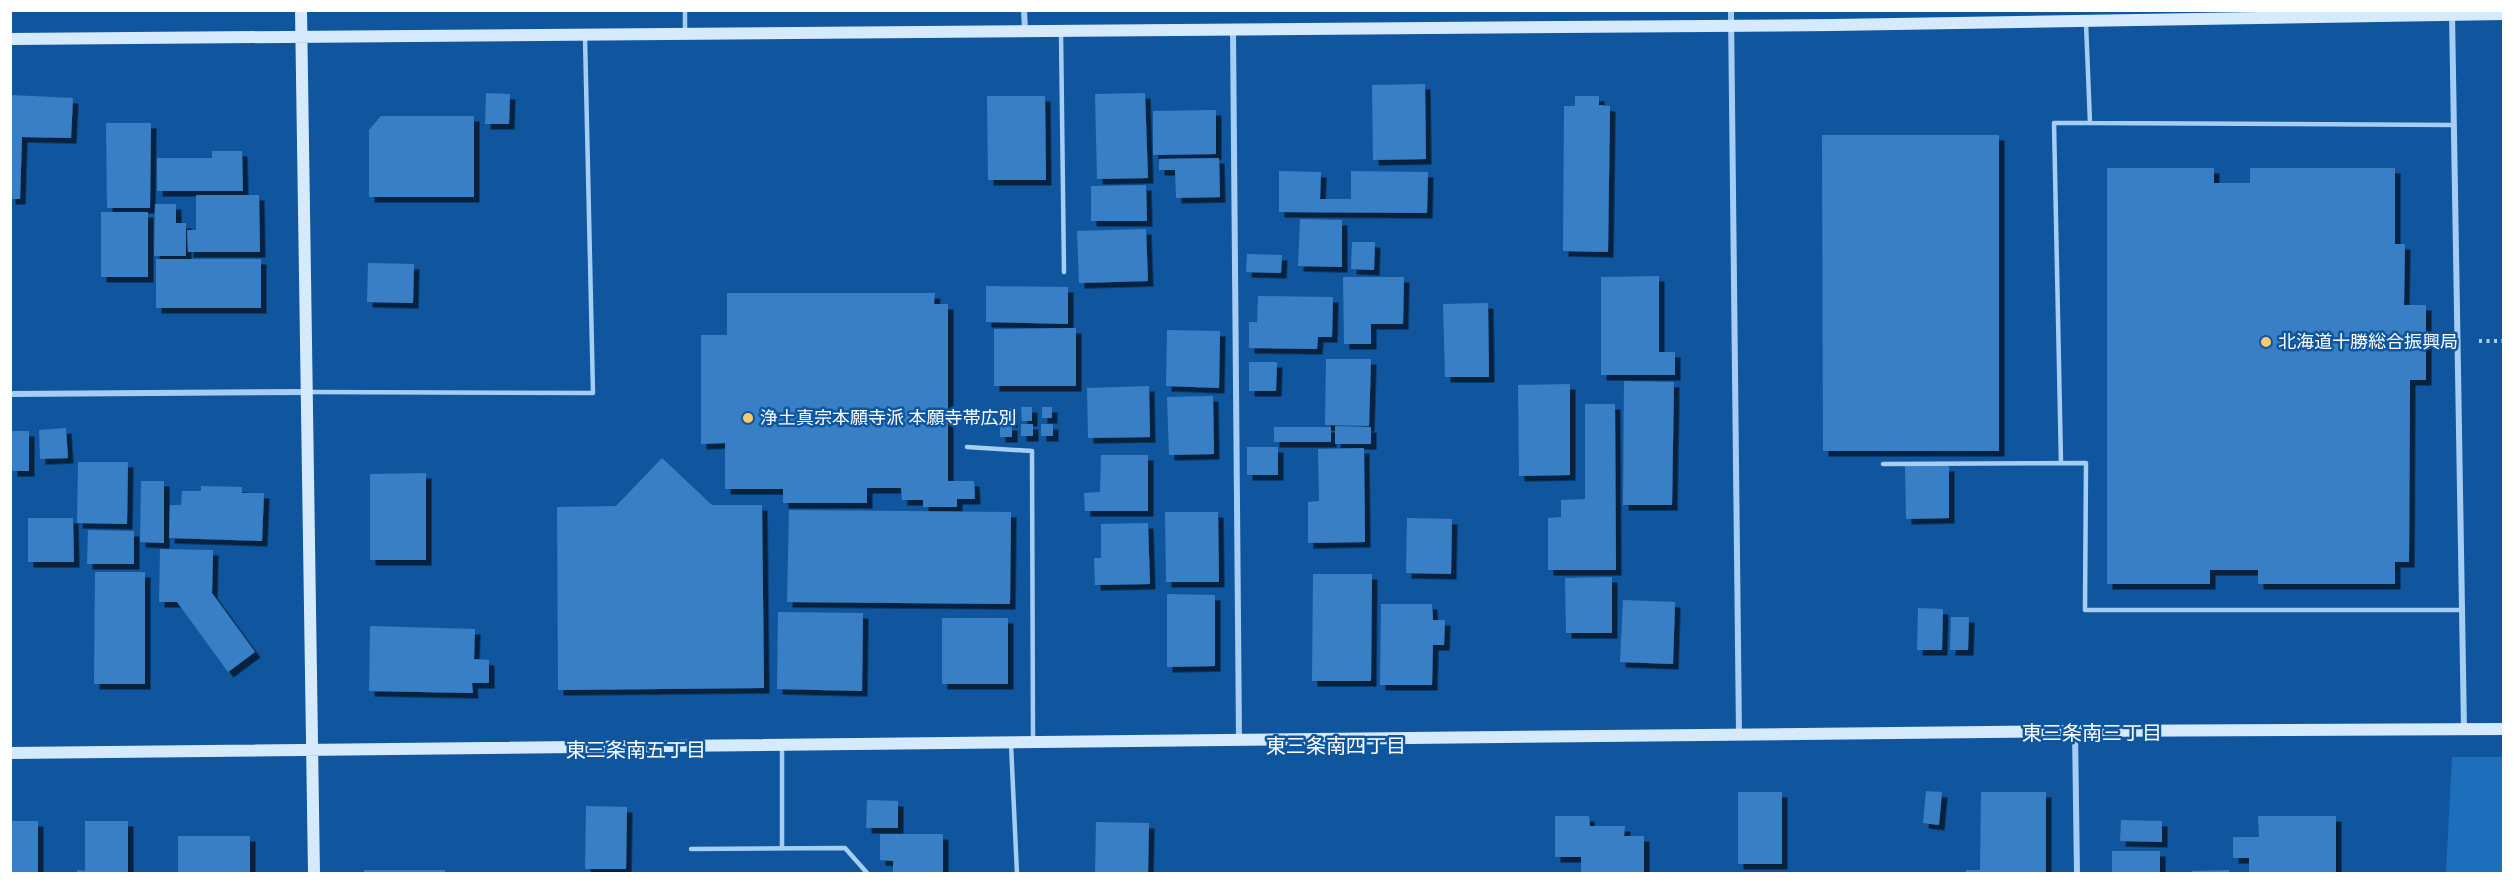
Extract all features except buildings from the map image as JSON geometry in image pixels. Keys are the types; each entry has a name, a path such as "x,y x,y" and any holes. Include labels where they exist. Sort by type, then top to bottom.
{"street":[{"path":"301,10 314,873"},
{"path":"1024,10 1025,32"},
{"path":"1731,10 1739,736"},
{"path":"10,39 302,39 1731,26 2086,21 2452,12 2504,14"},
{"path":"2452,12 2464,729"},
{"path":"1233,30 1239,741"},
{"path":"10,394 307,392"},
{"path":"10,753 1033,744 2075,731 2504,729"},
{"path":"2075,731 2077,873"}],"lane":[{"path":"685,10 685,35"},
{"path":"2086,21 2090,123"},
{"path":"1061,32 1064,272"},
{"path":"307,392 593,393 585,36"},
{"path":"2061,463 2054,123 2454,125"},
{"path":"967,447 1032,451 1033,744"},
{"path":"1883,464 2086,463 2085,610 2462,610"},
{"path":"1011,744 1017,873"},
{"path":"782,746 782,848"},
{"path":"691,849 845,848 868,873"}],"shaded area":[{"path":"2452,757 2503,757 2503,873 2446,873"}],"place":[{"name":"北海道十勝総合振興局","path":"2266,342"},
{"name":"浄土真宗本願寺派 本願寺帯広別","path":"748,418"}],"district":[{"name":"東三条南三丁目","path":"2092,733"},
{"name":"東三条南四丁目","path":"1336,746"},
{"name":"東三条南五丁目","path":"636,750"}]}
